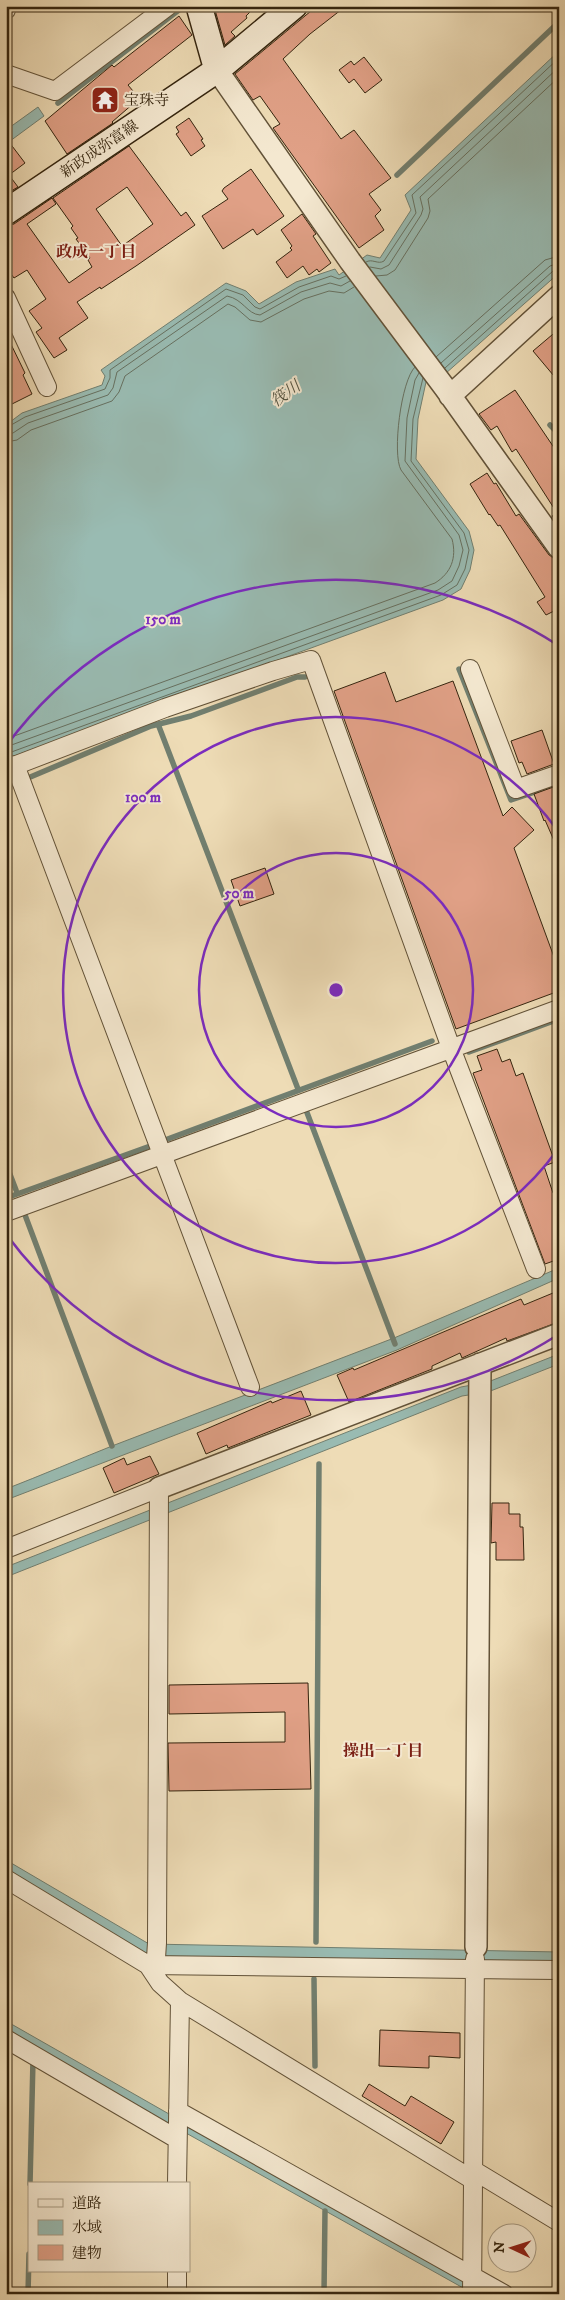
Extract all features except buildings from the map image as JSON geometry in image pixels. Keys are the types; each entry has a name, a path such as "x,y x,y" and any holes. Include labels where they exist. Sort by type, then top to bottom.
{"main road":[{"path":"199,6 217,70"},
{"name":"新政成弥富線","path":"6,212 217,70 294,6"}],"street":[{"path":"6,74 54,91 168,6"},
{"path":"217,70 350,261 448,392 559,548"},
{"path":"448,392 559,296"},
{"path":"6,298 47,387"},
{"path":"250,1387 162,1154 10,767 165,708 272,671 311,660 451,1048 536,1269"},
{"path":"470,669 516,790 559,774"},
{"path":"6,1212 559,1009"},
{"path":"6,1549 159,1495 479,1371 559,1334"},
{"path":"472,2285 479,1371"},
{"path":"159,1495 154,1955 160,1982 180,2001 473,2175 559,2222"},
{"path":"6,1878 154,1955 475,1960 559,1970"},
{"path":"177,2182 180,2001"},
{"path":"6,2039 177,2125 472,2285 504,2294"},
{"path":"177,2272 177,2294"}],"water":[{"name":"筏川","path":"559,51 559,273 445,374 426,382 418,419 416,459 469,531 474,550 470,570 461,589 443,600 6,759 6,425 22,413 102,385 105,376 101,370 226,283 246,291 259,304 296,282 335,269 339,275 367,255 380,258 411,210 405,195"},
{"path":"38,107 44,116 6,144 6,130"},
{"path":"559,1268 559,1278 397,1350 6,1500 6,1489 112,1446 394,1338"},
{"path":"559,1354 559,1364 488,1392 462,1396 6,1577 6,1567 461,1387 488,1382"},
{"path":"6,1860 149,1944 559,1952 559,1963 149,1956 6,1870"},
{"path":"6,2021 491,2294 474,2294 186,2133 169,2126 6,2031"}],"waterway":[{"path":"58,103 184,6"},
{"path":"397,175 559,22"},
{"path":"550,425 559,434"},
{"path":"459,669 511,800 559,784"},
{"path":"28,778 151,726 191,716 297,677 305,677"},
{"path":"158,724 298,1089"},
{"path":"6,787 12,784"},
{"path":"469,1052 559,1019"},
{"path":"165,1140 432,1041"},
{"path":"306,1110 395,1344"},
{"path":"6,1198 153,1145"},
{"path":"6,1164 16,1190"},
{"path":"25,1215 112,1446"},
{"path":"316,1942 319,1464"},
{"path":"314,1979 315,2066"},
{"path":"30,2182 33,2060"},
{"path":"324,2294 325,2211"},
{"path":"28,2294 29,2272"}],"place":[{"name":"宝珠寺","path":"105,100"}],"district":[{"name":"政成一丁目","path":"96,251"},
{"name":"操出一丁目","path":"383,1750"}]}
